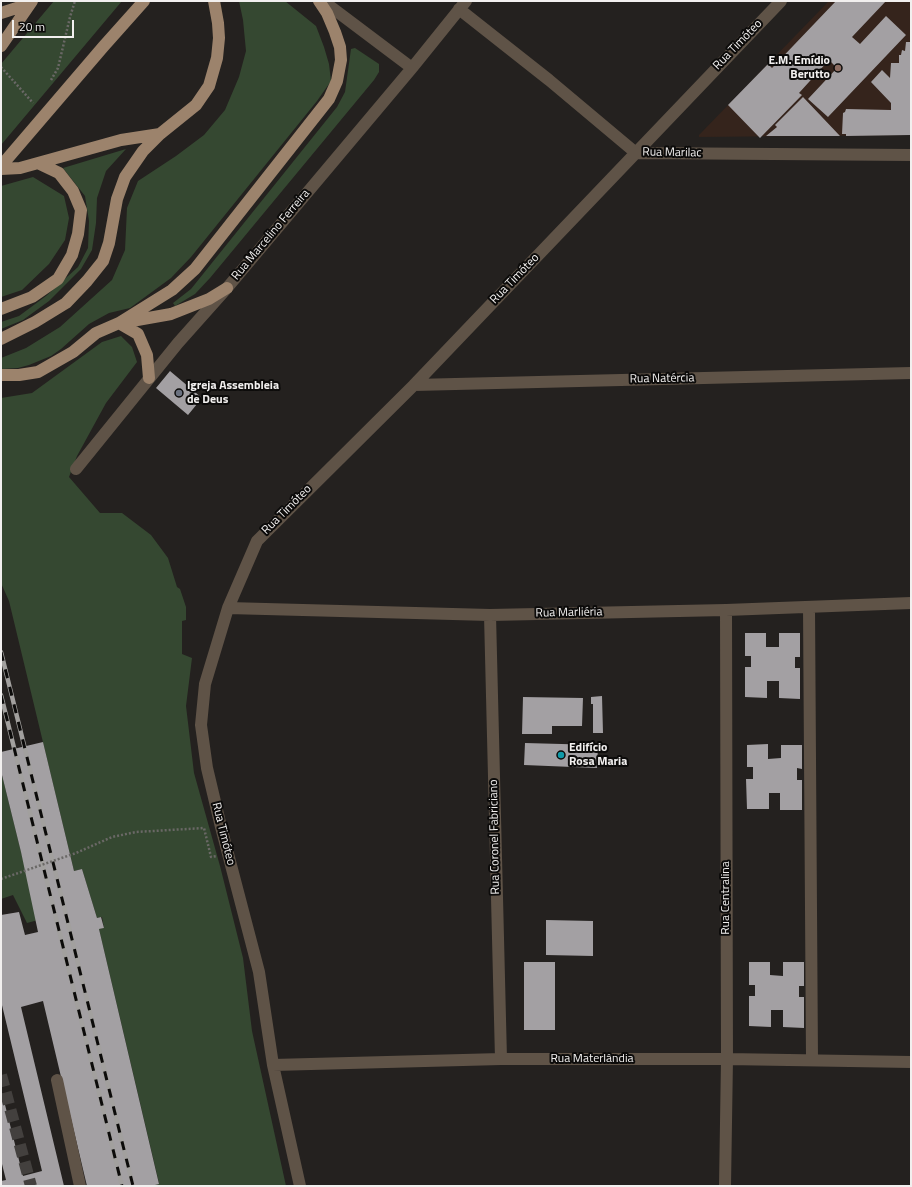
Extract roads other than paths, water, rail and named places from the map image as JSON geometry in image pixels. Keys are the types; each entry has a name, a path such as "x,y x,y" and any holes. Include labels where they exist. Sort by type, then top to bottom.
{"main road":[{"path":"1,168 144,1"},
{"path":"1,339 35,322 66,303 87,281 103,261 109,244 117,200 125,177 144,151 160,134 196,105 209,86 217,58 219,38 214,1"},
{"path":"1,375 19,375 38,372 74,352 96,333 119,323 172,290 195,269 329,100 337,81 341,60 340,47 327,13 318,1"},
{"path":"1,13 30,2"},
{"path":"1,46 30,2"},
{"path":"1,168 20,168 121,140 160,134"},
{"path":"1,308 32,296 58,279 72,256 78,234 81,210 73,191 59,173 38,163"},
{"path":"119,323 171,314 209,299 227,288"},
{"path":"119,323 138,334 147,354 149,378"}],"street":[{"path":"323,1 412,68"},
{"name":"Rua Timóteo","path":"300,1186 273,1065 259,972 207,768 200,725 205,684 228,608 257,541 414,384 781,1"},
{"name":"Rua Marcelino Ferreira","path":"76,469 178,343 227,288 412,68 462,5"},
{"name":"Rua Marilac","path":"462,5 636,153 911,155"},
{"name":"Rua Natércia","path":"414,384 911,373"},
{"name":"Rua Marliéria","path":"228,608 490,615 809,608 911,603"},
{"path":"809,608 812,1060"},
{"name":"Rua Centralina","path":"725,1186 727,1059 726,610"},
{"name":"Rua Coronel Fabriciano","path":"490,615 501,1059"},
{"name":"Rua Materlândia","path":"273,1065 501,1059 727,1059 911,1062"},
{"path":"57,1080 80,1186"}],"tunnel":[{"path":"1,1075 31,1186"}],"railway":[{"path":"1,652 133,1186"},
{"path":"1,695 122,1186"}],"place":[{"name":"E.M. Emídio Berutto","path":"838,68"},
{"name":"Igreja Assembleia de Deus","path":"179,393"},
{"name":"Edifício Rosa Maria","path":"561,755"}]}
